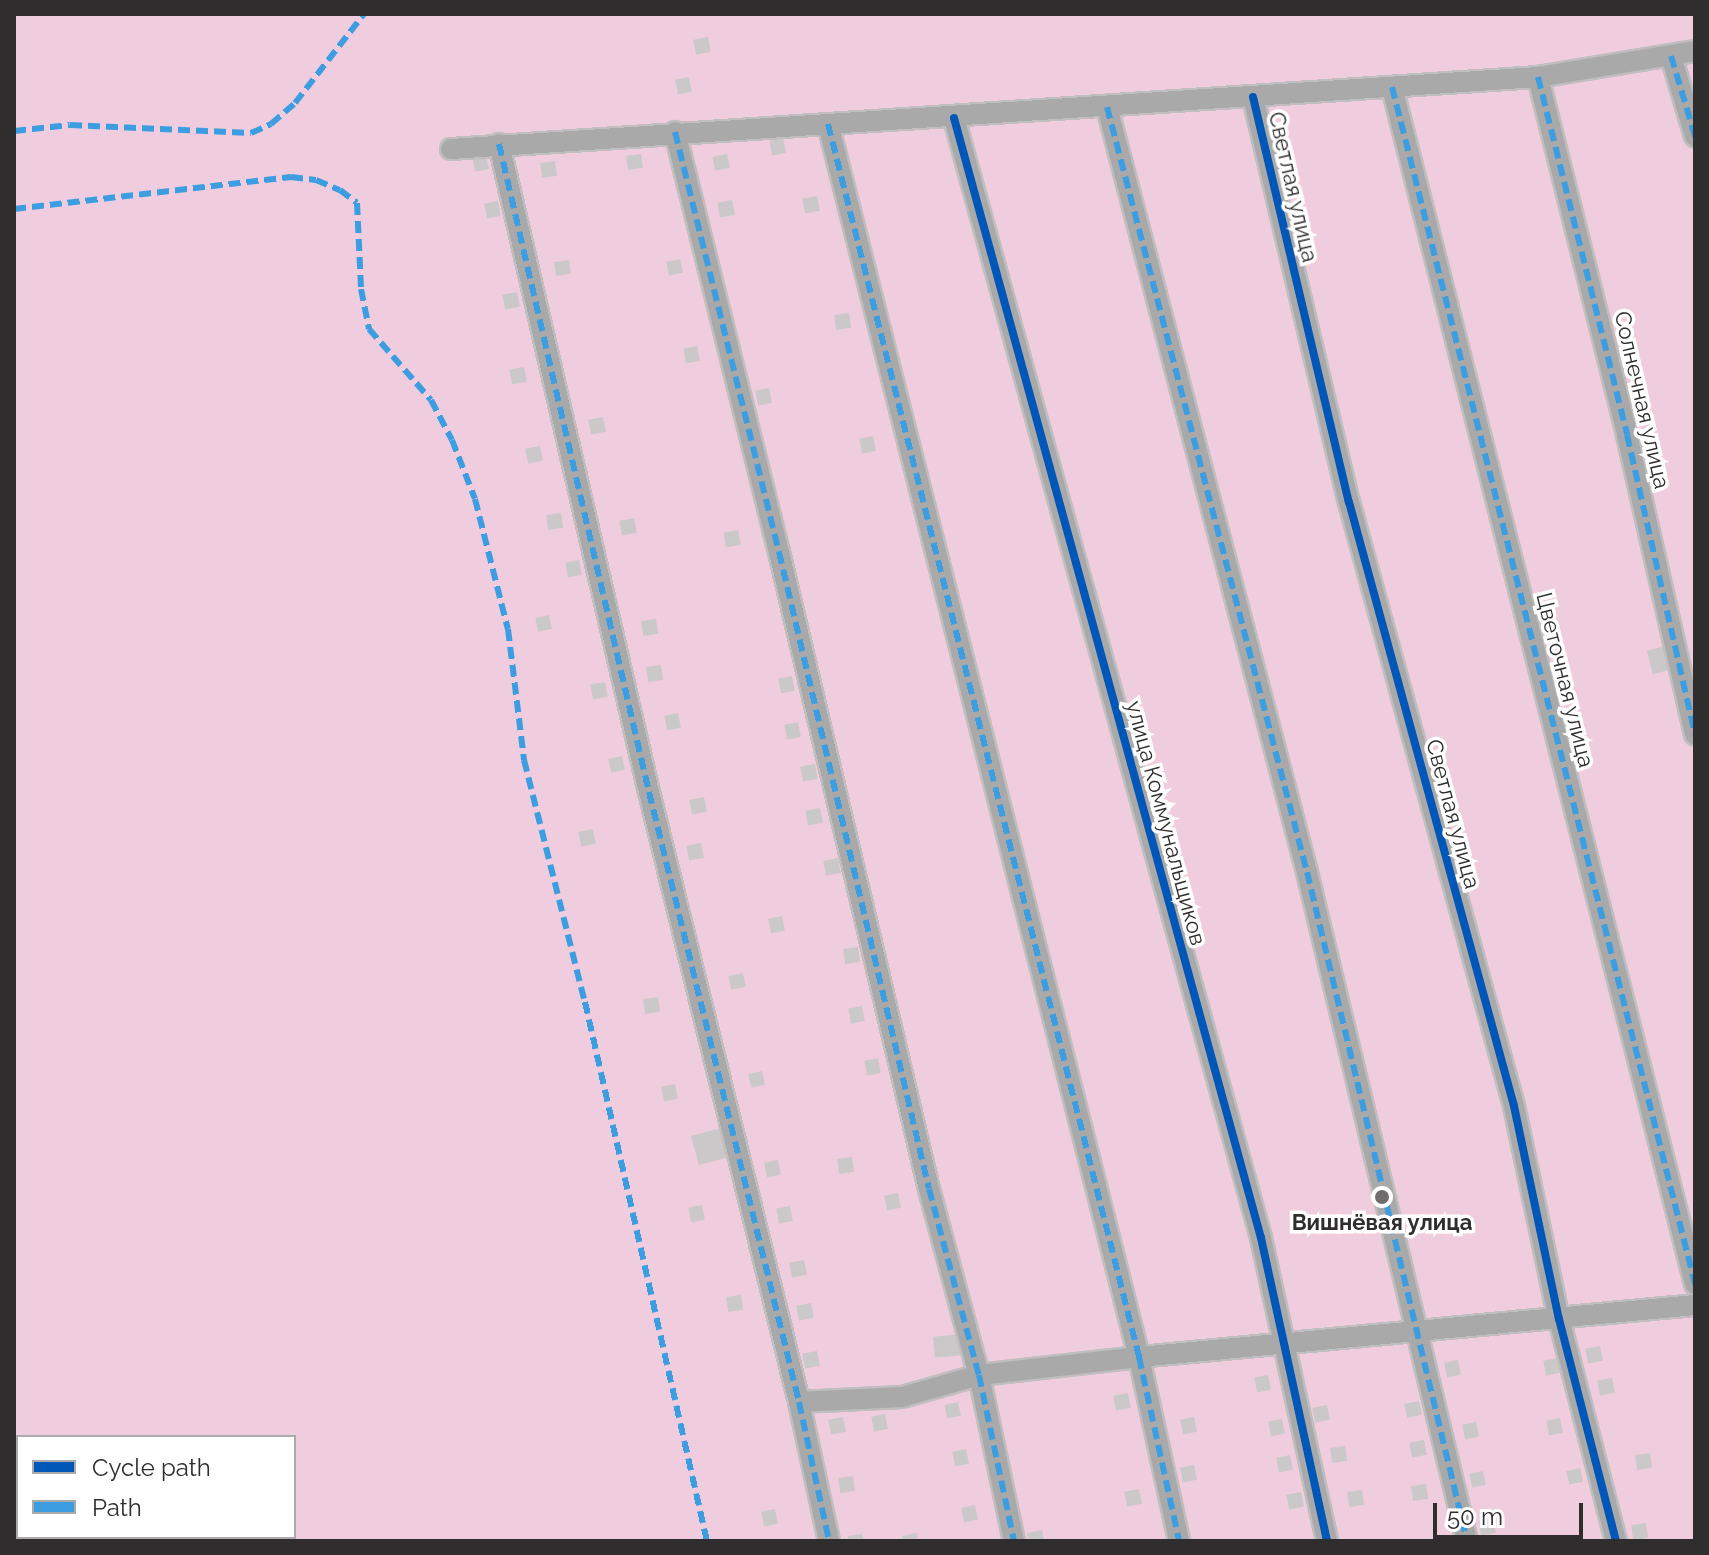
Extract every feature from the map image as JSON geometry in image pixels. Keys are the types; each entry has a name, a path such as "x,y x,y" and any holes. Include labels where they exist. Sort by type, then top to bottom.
{"street":[{"path":"451,149 1538,77 1695,51"},
{"path":"1671,56 1695,136"},
{"name":"Солнечная улица","path":"1538,77 1627,435 1695,734"},
{"name":"Цветочная улица","path":"1392,87 1695,1284"},
{"name":"Светлая улица","path":"1253,97 1349,502 1514,1106 1559,1319 1616,1541"},
{"path":"1107,107 1307,872 1420,1333 1467,1541"},
{"name":"улица Коммунальщиков","path":"954,118 1261,1238 1287,1342 1327,1541"},
{"path":"828,124 1139,1357 1179,1541"},
{"path":"675,132 783,567 929,1189 979,1375 1014,1541"},
{"path":"499,144 649,792 799,1402 829,1541"},
{"path":"799,1402 902,1397 979,1375 1139,1357 1695,1305"}],"shaded area":[{"path":"14,14 1695,14 1695,1541 14,1541"}],"building":[{"path":"708,37 711,52 696,55 693,40"},
{"path":"689,77 692,92 678,94 675,80"},
{"path":"783,138 786,153 772,155 769,141"},
{"path":"641,154 643,168 628,170 626,156"},
{"path":"727,154 730,168 715,171 712,157"},
{"path":"486,155 489,169 475,172 472,158"},
{"path":"555,161 557,176 542,178 540,163"},
{"path":"817,196 820,211 805,214 802,199"},
{"path":"732,200 735,215 720,218 717,203"},
{"path":"498,201 501,216 487,218 484,204"},
{"path":"680,259 683,273 669,276 666,262"},
{"path":"569,260 571,274 556,276 554,262"},
{"path":"517,292 520,307 505,310 502,295"},
{"path":"849,313 851,328 836,330 834,315"},
{"path":"697,346 700,361 686,363 683,349"},
{"path":"524,367 527,382 512,385 509,370"},
{"path":"769,388 772,403 758,405 755,391"},
{"path":"603,417 606,432 591,435 588,420"},
{"path":"873,436 876,451 862,453 859,439"},
{"path":"540,446 543,461 528,464 525,449"},
{"path":"561,513 563,528 548,530 546,515"},
{"path":"634,518 637,533 622,536 619,521"},
{"path":"738,530 741,545 726,548 723,533"},
{"path":"579,560 582,575 568,577 565,563"},
{"path":"549,615 552,629 538,632 535,618"},
{"path":"656,619 658,634 643,636 641,621"},
{"path":"1669,645 1675,668 1653,674 1647,651"},
{"path":"661,665 663,680 648,682 646,667"},
{"path":"792,676 795,691 781,693 778,679"},
{"path":"605,682 608,697 593,700 590,685"},
{"path":"678,713 681,728 667,730 664,716"},
{"path":"798,722 801,737 787,739 784,725"},
{"path":"622,756 625,770 611,773 608,759"},
{"path":"815,764 818,779 803,782 800,767"},
{"path":"704,797 707,812 692,815 689,800"},
{"path":"820,808 823,823 808,826 805,811"},
{"path":"593,829 596,844 581,847 578,832"},
{"path":"701,843 704,858 689,861 686,846"},
{"path":"838,858 841,873 826,876 823,861"},
{"path":"782,916 785,931 771,933 768,919"},
{"path":"858,947 860,962 845,964 843,949"},
{"path":"743,973 746,987 731,990 728,976"},
{"path":"658,997 660,1012 645,1014 643,999"},
{"path":"862,1006 865,1021 851,1023 848,1009"},
{"path":"878,1058 881,1073 867,1075 864,1061"},
{"path":"762,1071 765,1085 751,1088 748,1074"},
{"path":"675,1084 678,1099 664,1101 661,1087"},
{"path":"721,1128 729,1157 699,1165 691,1136"},
{"path":"852,1157 854,1172 839,1174 837,1159"},
{"path":"778,1160 781,1175 767,1177 764,1163"},
{"path":"898,1193 901,1208 887,1210 884,1196"},
{"path":"702,1205 705,1220 691,1222 688,1208"},
{"path":"790,1206 793,1221 779,1223 776,1209"},
{"path":"804,1260 807,1275 792,1278 789,1263"},
{"path":"741,1295 743,1310 728,1312 726,1297"},
{"path":"811,1303 814,1318 799,1321 796,1306"},
{"path":"964,1334 966,1355 935,1358 933,1337"},
{"path":"1600,1346 1603,1361 1588,1364 1585,1349"},
{"path":"817,1351 820,1366 805,1369 802,1354"},
{"path":"1557,1358 1560,1373 1546,1375 1543,1361"},
{"path":"1458,1360 1461,1375 1447,1377 1444,1363"},
{"path":"1268,1375 1271,1390 1257,1392 1254,1378"},
{"path":"1612,1378 1615,1393 1600,1396 1597,1381"},
{"path":"1128,1393 1131,1408 1116,1411 1113,1396"},
{"path":"1419,1401 1422,1415 1407,1418 1404,1404"},
{"path":"958,1402 961,1416 947,1419 944,1405"},
{"path":"1327,1405 1330,1420 1315,1423 1312,1408"},
{"path":"885,1414 888,1429 874,1431 871,1417"},
{"path":"843,1417 846,1432 831,1435 828,1420"},
{"path":"1194,1417 1197,1432 1183,1434 1180,1420"},
{"path":"1560,1418 1563,1433 1549,1435 1546,1421"},
{"path":"1282,1419 1285,1434 1271,1436 1268,1422"},
{"path":"1476,1422 1479,1437 1465,1439 1462,1425"},
{"path":"1424,1440 1427,1455 1412,1458 1409,1443"},
{"path":"1345,1446 1347,1461 1332,1463 1330,1448"},
{"path":"966,1449 969,1464 955,1466 952,1452"},
{"path":"1650,1453 1652,1468 1637,1470 1635,1455"},
{"path":"1290,1455 1293,1470 1279,1472 1276,1458"},
{"path":"1194,1465 1197,1480 1183,1482 1180,1468"},
{"path":"1580,1468 1583,1482 1569,1485 1566,1471"},
{"path":"1483,1471 1486,1485 1472,1488 1469,1474"},
{"path":"853,1476 855,1491 840,1493 838,1478"},
{"path":"1426,1484 1428,1499 1413,1501 1411,1486"},
{"path":"1139,1489 1142,1504 1127,1507 1124,1492"},
{"path":"1362,1490 1364,1505 1349,1507 1347,1492"},
{"path":"1301,1492 1304,1507 1289,1510 1286,1495"},
{"path":"975,1505 978,1520 964,1522 961,1508"},
{"path":"775,1509 778,1524 764,1526 761,1512"},
{"path":"1493,1518 1496,1533 1481,1536 1478,1521"},
{"path":"1646,1523 1648,1538 1633,1540 1631,1525"},
{"path":"1042,1530 1044,1541 1029,1541 1027,1533"},
{"path":"917,1533 918,1541 903,1541 902,1536"},
{"path":"862,1534 864,1541 849,1541 848,1536"}],"marked path":[{"path":"14,131 70,125 251,133 271,124 295,103 364,14"},
{"path":"1671,56 1695,136"},
{"path":"1538,77 1627,435 1695,734"},
{"path":"1392,87 1695,1284"},
{"path":"1107,107 1307,872 1467,1541"},
{"path":"828,124 1139,1357 1179,1541"},
{"path":"675,132 779,552 929,1189 979,1375 1014,1541"},
{"path":"499,144 649,792 799,1402 829,1541"},
{"path":"14,209 291,177 316,180 340,190 357,203 361,289 369,329 431,400 452,440 475,499 508,629 524,760 585,1002 707,1541"}],"cycle path":[{"path":"1253,97 1349,502 1514,1106 1559,1319 1616,1541"},
{"path":"954,118 1261,1238 1327,1541"}],"place":[{"name":"Вишнёвая улица","path":"1382,1197"}]}
